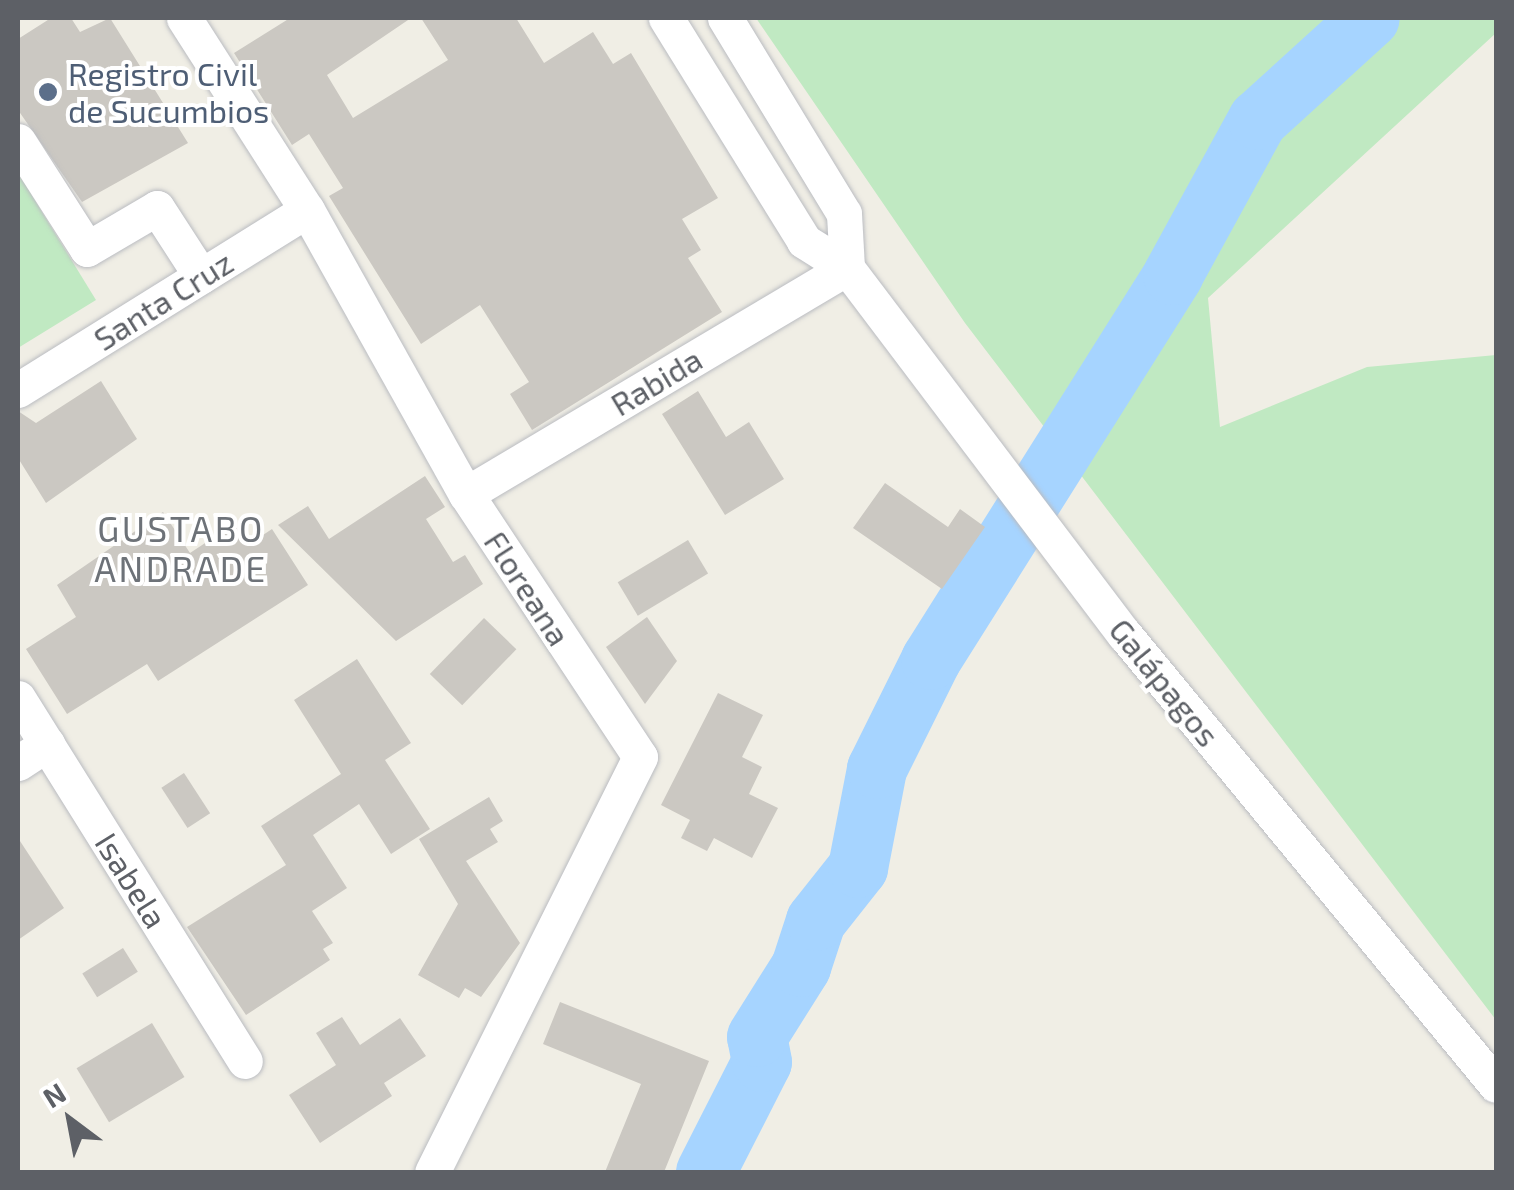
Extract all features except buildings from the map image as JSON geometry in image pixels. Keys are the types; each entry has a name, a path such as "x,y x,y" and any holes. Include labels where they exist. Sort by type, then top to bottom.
{"street":[{"name":"Floreana","path":"184,18 307,210 466,494 640,757 432,1172"},
{"name":"Galápagos","path":"666,18 804,240 847,268 1117,624 1496,1085"},
{"path":"725,18 844,214 847,268"},
{"path":"18,140 87,249 158,208 201,276"},
{"name":"Santa Cruz","path":"18,390 307,210"},
{"name":"Rabida","path":"466,494 847,268"},
{"name":"Isabela","path":"18,698 32,754 245,1062"}],"green space":[{"path":"756,18 1496,18 1496,33 1208,298 1220,427 1367,367 1496,355 1496,1020 965,323"},
{"path":"18,173 96,300 18,348"}],"waterway":[{"path":"706,1172 762,1062 757,1037 801,967 816,921 858,868 877,769 931,660 1173,275 1258,120 1370,18"}],"place":[{"name":"Registro Civil de Sucumbios","path":"48,92"}],"district":[{"name":"GUSTABO ANDRADE","path":"181,548"}]}
